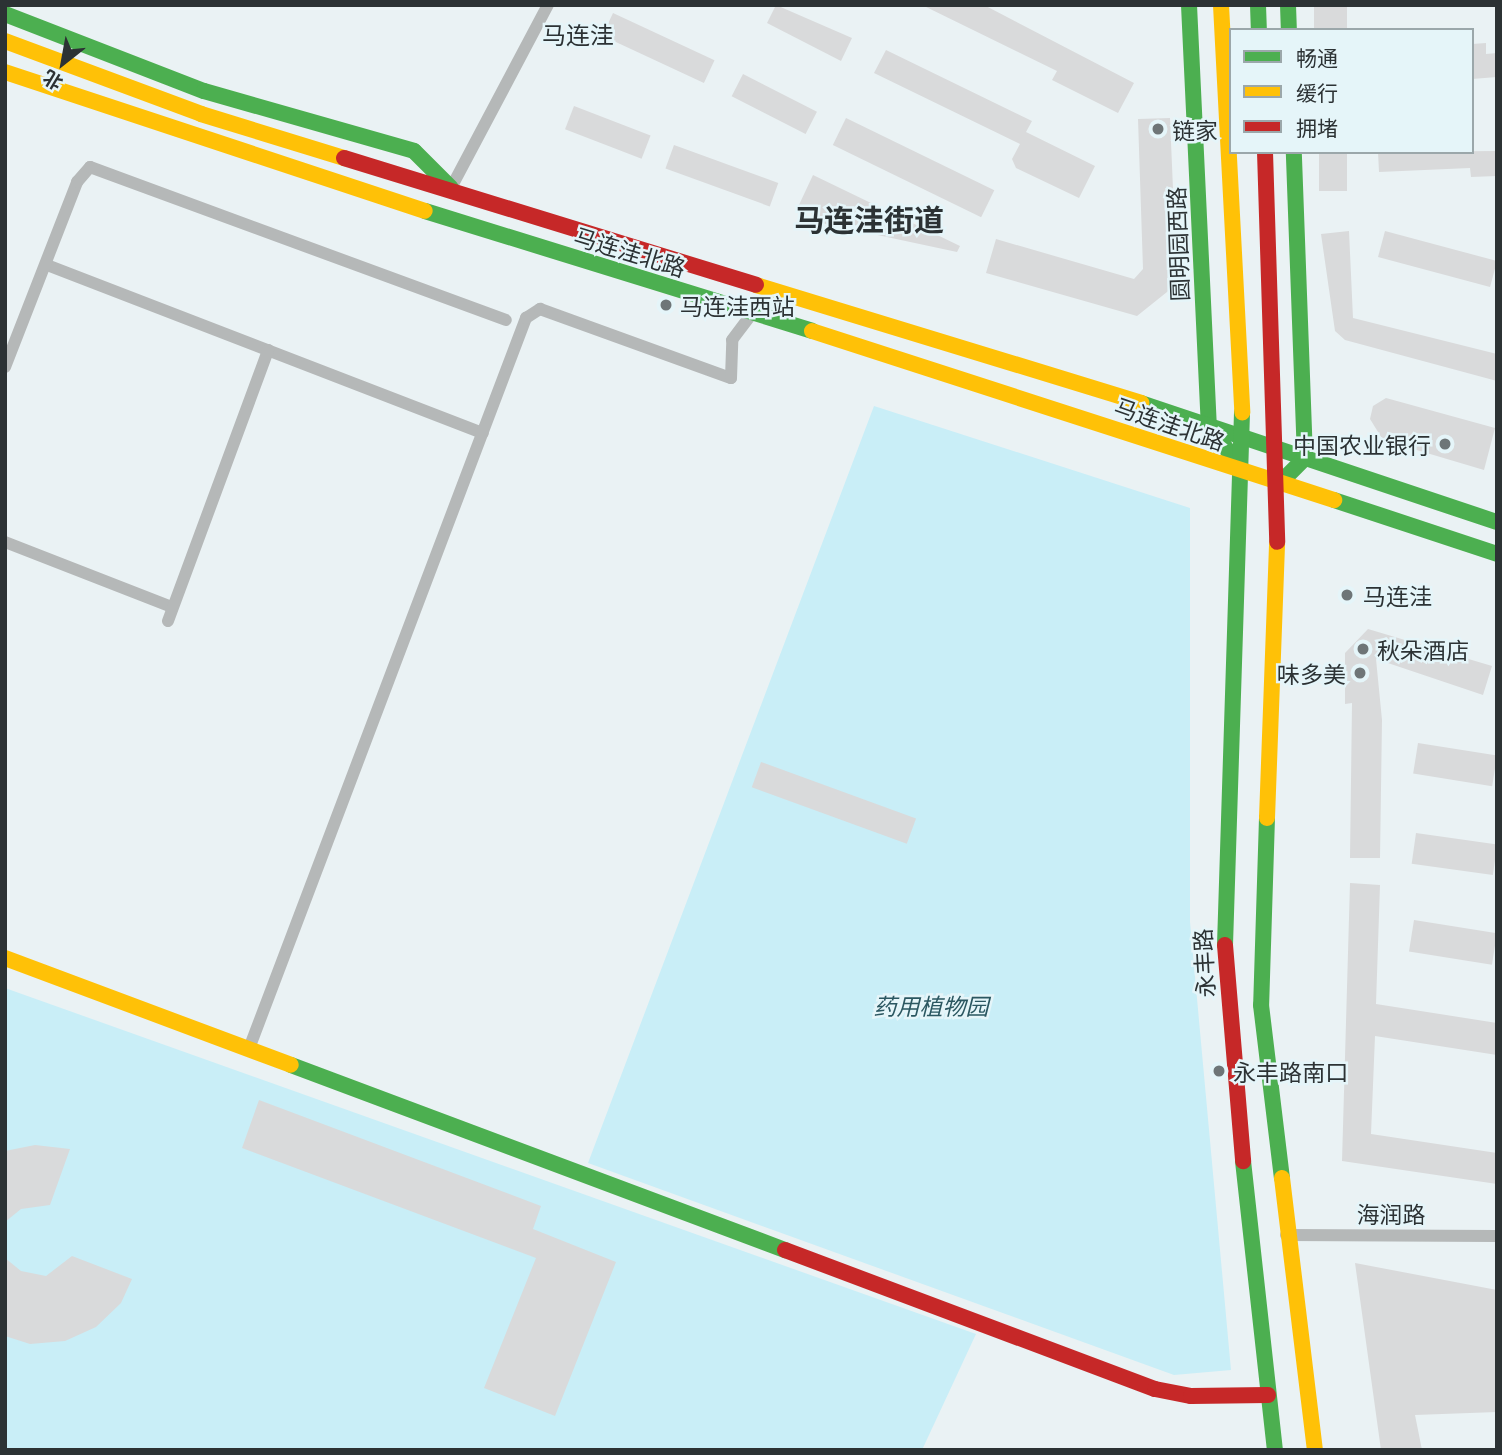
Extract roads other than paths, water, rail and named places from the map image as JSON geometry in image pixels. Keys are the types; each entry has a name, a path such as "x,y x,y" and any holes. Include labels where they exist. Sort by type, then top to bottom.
{"main road":[{"name":"圆明园西路","path":"1189,5 1209,424"},
{"path":"1221,5 1243,435"},
{"path":"1258,5 1259,28"},
{"path":"1289,5 1289,28"},
{"name":"马连洼北路","path":"5,14 204,91 414,151 451,188"},
{"name":"马连洼北路","path":"5,41 201,114 451,188 1209,424 1279,449"},
{"name":"马连洼北路","path":"5,72 188,137 752,313 1279,484"},
{"path":"1265,154 1279,484 1261,979 1286,1235 1315,1450"},
{"path":"1279,484 1305,458 1294,154"},
{"path":"1209,424 1241,471"},
{"name":"永丰路","path":"1243,435 1224,926 1275,1450"},
{"path":"1279,449 1497,522"},
{"path":"1279,484 1497,554"},
{"path":"5,958 250,1046 1155,1389 1191,1395 1268,1395"}],"street":[{"path":"451,188 548,5"},
{"path":"5,367 47,265 77,182 90,167 506,320"},
{"path":"47,265 483,433"},
{"path":"250,1046 526,318 540,309 731,378 732,340 752,313"},
{"path":"5,542 170,614 268,350"},
{"name":"海润路","path":"1286,1235 1497,1236"}],"place":[{"name":"链家","path":"1158,129"},
{"name":"马连洼西站","path":"666,305"},
{"name":"中国农业银行","path":"1445,444"},
{"name":"马连洼","path":"1347,595"},
{"name":"秋朵酒店","path":"1363,649"},
{"name":"味多美","path":"1360,673"},
{"name":"永丰路南口","path":"1219,1071"}],"district":[{"name":"马连洼","path":"578,34"},
{"name":"马连洼街道","path":"869,218"}],"park label":[{"name":"药用植物园","path":"931,1005"}]}
